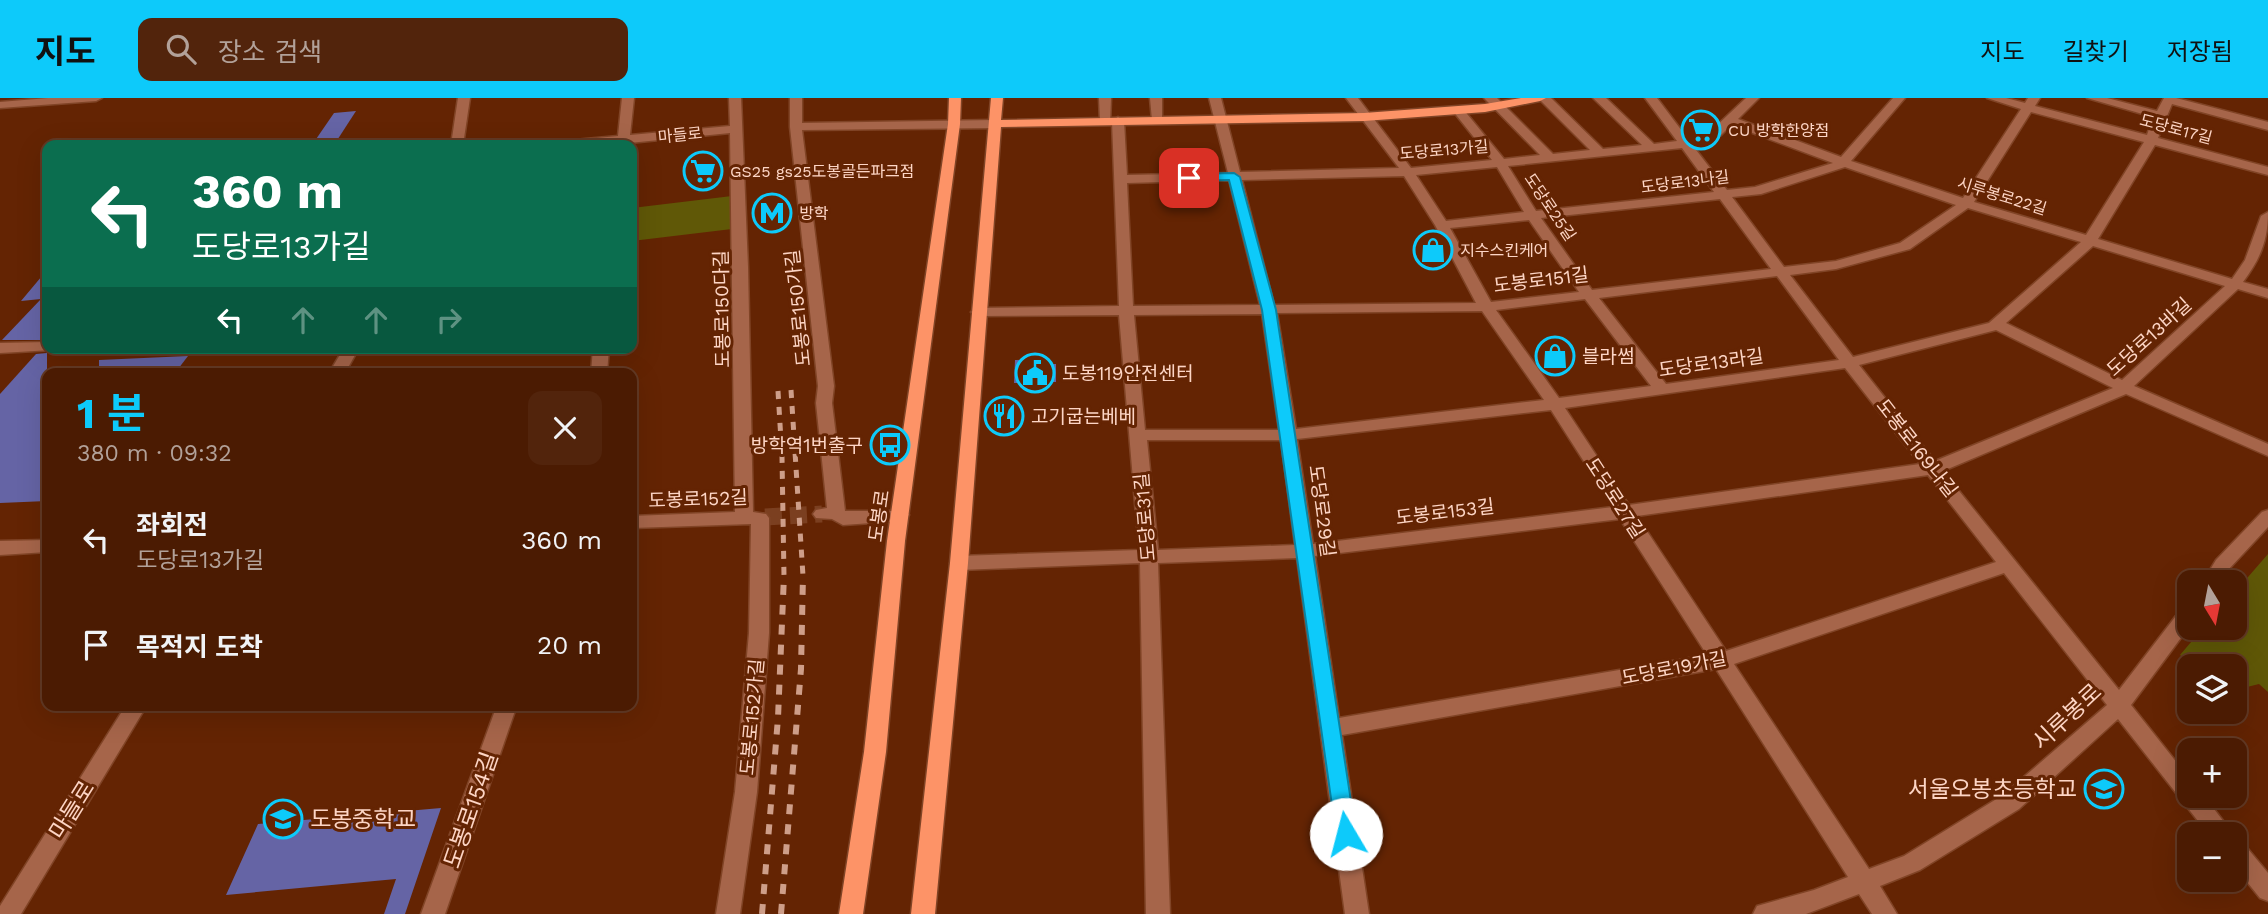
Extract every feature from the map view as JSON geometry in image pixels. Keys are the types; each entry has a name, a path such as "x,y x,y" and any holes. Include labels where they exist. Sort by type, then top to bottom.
{"main road":[{"name":"도봉로","path":"851,914 875,752 900,515 956,98"},
{"path":"923,914 959,563 997,98"},
{"path":"994,124 1364,117 1459,111 1495,102 1538,98"}],"street":[{"path":"0,105 96,98"},
{"path":"458,140 464,98"},
{"path":"624,140 628,98"},
{"name":"도봉로150다길","path":"735,98 741,267 756,518"},
{"name":"도봉로150가길","path":"796,98 796,127 826,386 824,403 829,514 843,519 900,515"},
{"name":"도당로31길","path":"1105,98 1112,121 1121,179 1126,309 1149,555 1158,914"},
{"path":"1156,98 1158,120"},
{"name":"도당로29길","path":"1215,98 1269,310 1357,914"},
{"name":"도당로27길","path":"1352,98 1408,172 1442,225 1486,306 1555,404 1885,914"},
{"path":"1538,98 1599,152"},
{"path":"1599,98 1651,147"},
{"name":"도봉로169나길","path":"1651,98 1849,362 2177,779"},
{"name":"도당로13가길","path":"1121,179 1408,172 1686,144 1717,132 1753,98"},
{"name":"도당로13나길","path":"1442,225 1756,191 1842,164 1899,98"},
{"name":"도당로17길","path":"1993,98 2031,102 2268,171"},
{"path":"2093,98 2160,115"},
{"path":"2170,99 2268,126"},
{"name":"도당로13라길","path":"1137,435 1289,435 1555,404 1849,362 1996,324 2089,241 2152,139 2160,115 2170,99"},
{"path":"1495,102 1549,158"},
{"name":"도봉로151길","path":"978,312 1486,306 1836,265 1879,256 1905,246 1966,203 2031,102"},
{"name":"도당로25길","path":"1459,111 1500,162 1533,216 1588,294 1662,389"},
{"name":"시루봉로22길","path":"1729,120 1842,164 2268,294"},
{"path":"796,127 994,124"},
{"name":"마들로","path":"637,141 735,129"},
{"name":"도당로13바길","path":"1934,468 2120,391 2150,360 2183,334 2235,284 2252,260 2268,216"},
{"path":"1996,324 2124,387 2268,450"},
{"path":"0,348 42,346"},
{"name":"도봉로153길","path":"959,563 1306,551 1623,512 1934,468"},
{"path":"2219,570 2268,516"},
{"name":"도봉로152길","path":"637,522 756,518"},
{"name":"도봉로152가길","path":"728,914 746,792 758,646 756,518"},
{"path":"0,548 42,546"},
{"name":"도당로19가길","path":"1331,728 1720,661 2007,565"},
{"name":"시루봉로","path":"1765,914 1814,901 1912,863 2011,802 2118,707 2177,629"},
{"name":"마들로","path":"8,914 132,711"},
{"name":"도봉로154길","path":"433,914 505,711"},
{"name":"도봉로169나길","path":"2201,808 2212,822"},
{"path":"2247,865 2268,890"}],"shaded area":[{"path":"732,196 732,229 637,240 637,207"},
{"path":"2268,554 2268,692 2259,684 2247,687 2247,654 2181,654 2193,640 2247,640 2247,578"}],"building":[{"path":"356,111 337,140 315,140 334,113"},
{"path":"42,276 42,340 2,340 41,299 21,301"},
{"path":"36,354 47,354 47,368 42,368 42,501 0,503 0,394"},
{"path":"188,356 179,368 99,368 99,360"},
{"name":"도봉119안전센터","path":"1046,359 1046,364 1056,364 1056,382 1014,383 1015,360"},
{"name":"도봉중학교","path":"441,808 405,914 384,914 396,879 226,895 258,824"}],"tunnel":[{"path":"765,517 822,514"}],"railway":[{"path":"791,390 803,576"},
{"path":"778,391 784,575"},
{"path":"762,914 778,718 784,575"},
{"path":"781,914 801,669 803,576"}],"place":[{"name":"CU 방학한양점","path":"1701,130"},
{"name":"GS25 gs25도봉골든파크점","path":"703,171"},
{"name":"방학","path":"772,213"},
{"name":"지수스킨케어","path":"1433,250"},
{"name":"블라썸","path":"1555,356"},
{"name":"도봉119안전센터","path":"1035,373"},
{"name":"고기굽는베베","path":"1004,416"},
{"name":"방학역1번출구","path":"890,445"},
{"name":"서울오봉초등학교","path":"2104,789"},
{"name":"도봉중학교","path":"283,819"}],"route":[{"path":"1189,178 1234,177 1269,310 1346,834"}]}
